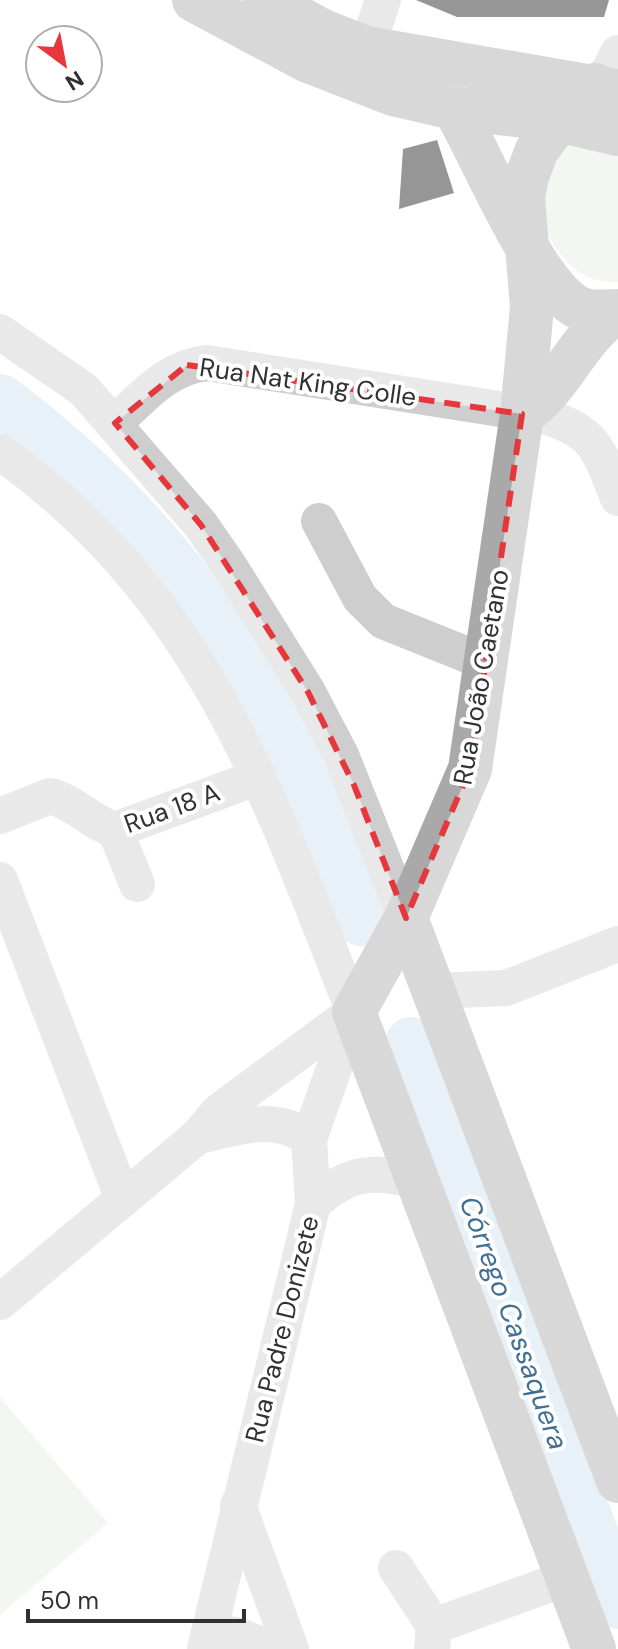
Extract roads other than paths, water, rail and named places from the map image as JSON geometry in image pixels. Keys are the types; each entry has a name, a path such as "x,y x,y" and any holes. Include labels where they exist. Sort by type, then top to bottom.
{"main road":[{"path":"194,0 268,42 361,64 610,77"},
{"path":"265,0 323,31 393,94 454,108 559,120 618,134"},
{"name":"Rua João Caetano","path":"354,1012 406,918 470,769 522,414 532,307 523,198 527,176 537,150 559,120 610,77"},
{"path":"454,108 528,249 551,284 581,308 618,311"},
{"path":"522,414 550,391 585,337 618,311"},
{"path":"406,918 618,1481"},
{"path":"354,1012 594,1649"}],"street":[{"path":"361,64 383,0"},
{"path":"0,332 84,390 201,525 308,692 354,785 406,918"},
{"name":"Rua Nat King Colle","path":"115,423 171,372 187,365 207,363 559,421 583,432 594,444 618,498"},
{"path":"0,452 65,506 117,556 200,663 259,777 354,1012 218,1112 198,1136 0,1302"},
{"path":"319,521 360,598 383,621 485,662"},
{"name":"Rua 18 A","path":"0,816 50,796 74,804 103,826 115,830 259,777"},
{"path":"115,830 137,884"},
{"path":"0,880 7,920 123,1199"},
{"path":"433,991 506,988 618,944"},
{"name":"Rua Padre Donizete","path":"207,1640 313,1204 309,1139 354,1012"},
{"path":"198,1136 269,1122 286,1125 309,1139"},
{"path":"313,1204 332,1186 348,1178 388,1174 418,1181"},
{"path":"238,1505 291,1649"},
{"path":"396,1568 433,1637 567,1578"},
{"path":"207,1640 237,1635 271,1649"}],"waterway":[{"name":"Córrego Cassaquera","path":"0,400 88,474 129,515 203,603 265,700 291,752 361,920"},
{"name":"Córrego Cassaquera","path":"411,1043 618,1603"}]}
